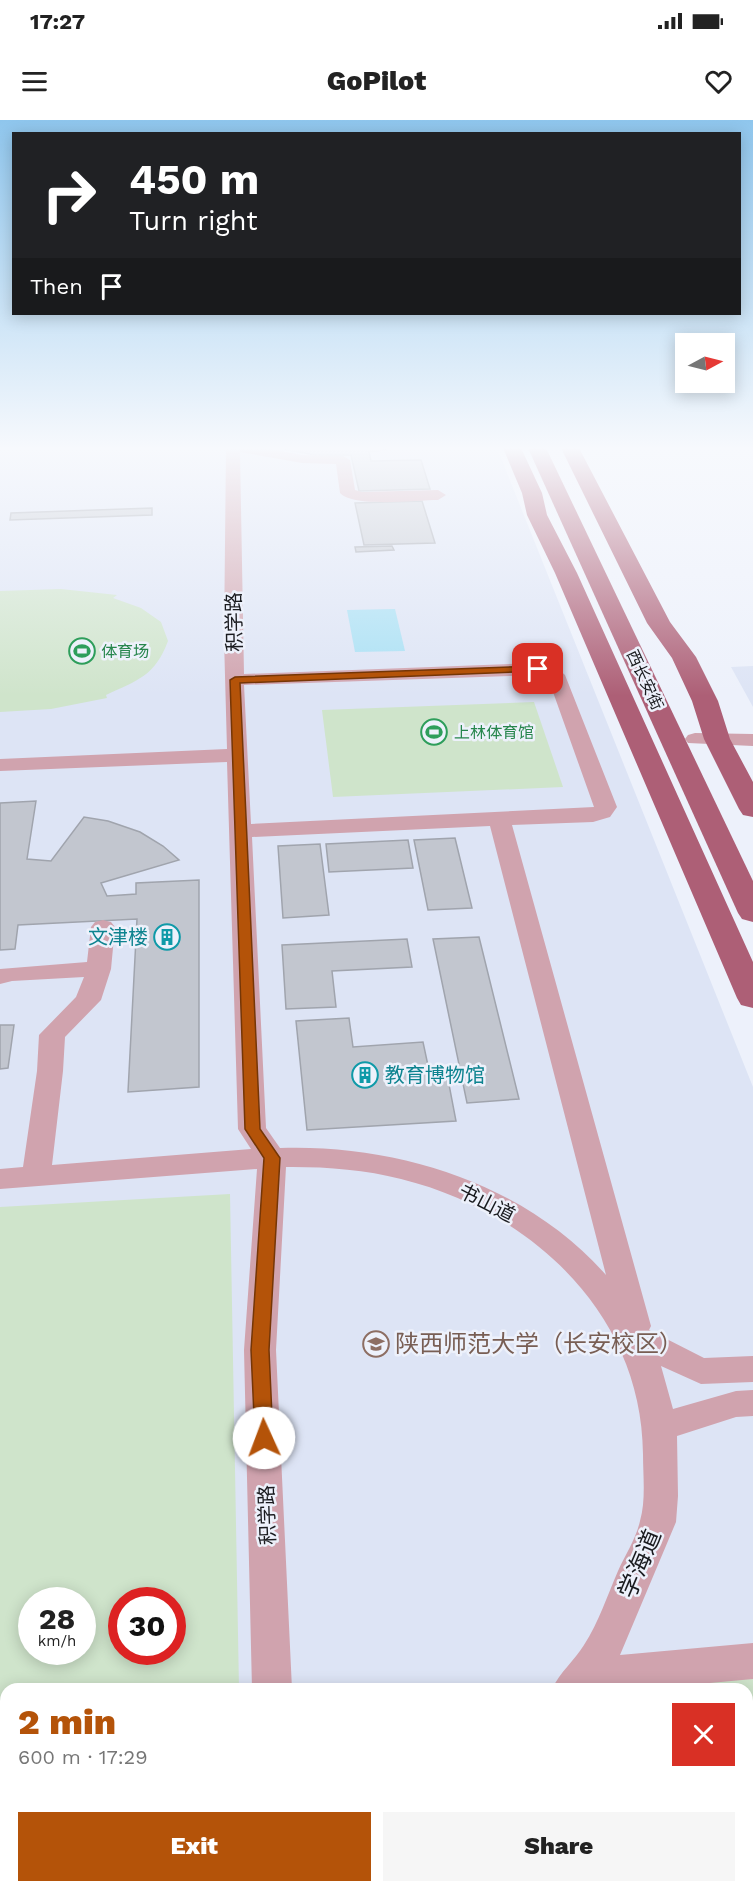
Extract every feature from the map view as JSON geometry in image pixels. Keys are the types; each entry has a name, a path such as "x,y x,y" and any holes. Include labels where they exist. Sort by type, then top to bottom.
{"main road":[{"path":"545,531 566,573 753,998"},
{"name":"西长安街","path":"575,531 753,913"},
{"name":"西长安街","path":"597,531 745,817"},
{"path":"612,531 659,623 684,657 705,700 706,739"}],"street":[{"name":"积学路","path":"234,531 235,680 252,1129 272,1158 260,1350 272,1683"},
{"path":"235,680 538,669 549,671 556,675 606,807 602,812 593,815 242,831"},
{"path":"706,739 753,740"},
{"path":"0,765 145,753 238,755"},
{"path":"499,819 640,1348 701,1371 753,1369"},
{"path":"36,1177 50,1071 52,1035 88,1000 99,969 103,927"},
{"path":"0,977 10,974 99,969"},
{"name":"书山道","path":"0,1179 272,1158 329,1158 373,1163 422,1175 464,1189 500,1206 543,1235 575,1262 607,1295 640,1348"},
{"name":"学海道","path":"592,1680 659,1521 661,1427 653,1388 640,1348"},
{"path":"661,1427 736,1404 753,1403"},
{"path":"592,1680 753,1661"}],"shaded area":[{"name":"陕西师范大学（长安校区）","path":"0,531 530,531 753,1087 753,1683 0,1683"},
{"path":"753,666 753,707 731,667"}],"green space":[{"name":"体育场","path":"61,589 117,595 113,598 141,608 161,622 168,641 163,653 144,676 106,695 107,698 51,709 0,712 0,591"},
{"name":"上林体育馆","path":"534,702 563,787 333,797 322,710"},
{"path":"230,1194 239,1683 0,1683 0,1207"},
{"path":"753,1675 753,1683 689,1683"}],"water":[{"path":"395,609 405,651 355,652 347,610"}],"building":[{"path":"361,531 431,531 435,543 364,545"},
{"path":"392,546 394,550 356,552 355,547"},
{"name":"文津楼","path":"36,801 27,859 51,861 84,817 108,821 140,832 163,846 179,860 101,883 107,896 136,894 136,883 199,880 199,1087 128,1092 137,919 18,925 15,949 0,950 0,803"},
{"path":"455,838 472,908 428,910 414,840"},
{"path":"408,840 413,868 329,872 326,844"},
{"path":"320,844 329,915 283,918 278,846"},
{"name":"教育博物馆","path":"479,937 519,1099 467,1103 433,939"},
{"path":"407,939 412,967 332,971 336,1007 286,1009 282,945"},
{"name":"教育博物馆","path":"349,1018 353,1047 423,1042 430,1075 447,1074 456,1121 307,1130 296,1021"},
{"path":"0,1025 14,1025 8,1068 0,1069"}],"place":[{"name":"体育场","path":"82,651"},
{"name":"上林体育馆","path":"434,732"},
{"name":"文津楼","path":"167,937"},
{"name":"教育博物馆","path":"365,1075"},
{"name":"陕西师范大学（长安校区）","path":"376,1344"}],"route":[{"path":"264,1438 260,1350 272,1158 252,1129 235,680 538,669"}]}
